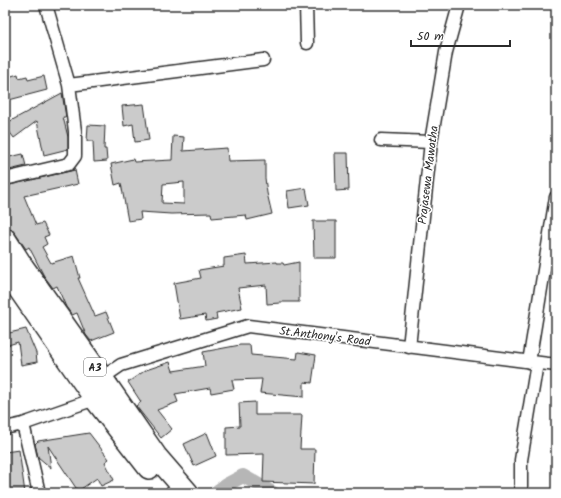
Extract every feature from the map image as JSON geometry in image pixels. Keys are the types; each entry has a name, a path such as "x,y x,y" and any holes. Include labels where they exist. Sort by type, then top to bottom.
{"highway":[{"name":"A3","path":"5,239 156,456 188,493"},
{"name":"A3","path":"5,270 95,399 170,493"}],"street":[{"path":"5,180 68,164 75,156 75,132 70,85 46,5"},
{"path":"306,5 306,43"},
{"name":"Prajasewa Mawatha","path":"409,347 431,142 446,52 459,5"},
{"path":"70,85 263,60"},
{"path":"381,140 431,142"},
{"path":"521,493 521,460 556,197"},
{"name":"St.Anthony's Road","path":"102,378 121,365 248,326 556,365"},
{"path":"5,428 23,424 95,399 102,378"},
{"path":"23,424 39,493"}],"building":[{"path":"18,74 19,78 27,76 28,80 44,76 47,90 9,100 5,78"},
{"path":"62,93 66,117 63,117 68,137 68,149 44,155 37,121 14,138 5,126 5,124"},
{"path":"144,104 149,140 135,142 133,124 124,126 122,106"},
{"path":"88,125 105,126 104,149 106,149 107,161 94,162 93,141 87,141"},
{"path":"173,136 184,137 183,151 227,148 228,161 265,160 265,178 272,214 247,220 246,215 212,218 211,213 171,214 140,212 141,219 128,221 121,183 115,185 111,164 133,159 134,162 172,160","holes":["184,182 184,204 162,203 163,184"]},
{"path":"335,153 348,153 349,190 336,191"},
{"path":"23,154 26,166 5,171 5,158"},
{"path":"75,170 78,184 24,196 36,225 43,223 49,235 44,237 47,244 42,247 51,263 74,256 80,278 78,278 95,316 106,312 114,332 91,341 86,335 77,313 72,315 66,307 57,286 53,288 44,276 29,247 26,249 15,233 5,225 5,186"},
{"path":"306,188 309,205 289,208 287,191"},
{"path":"313,221 336,221 336,258 314,258"},
{"path":"246,255 247,264 277,262 283,263 284,265 299,262 299,302 279,302 280,303 267,304 266,285 238,288 242,308 216,313 217,319 206,321 205,315 180,319 174,283 201,278 199,270 224,266 224,258"},
{"path":"26,329 36,353 37,362 21,365 18,342 5,346 5,334"},
{"path":"240,345 250,345 251,355 297,359 298,352 316,355 312,383 304,382 304,397 260,393 262,379 232,380 234,389 211,393 210,388 175,394 178,402 157,410 172,429 161,438 136,406 141,402 128,382 146,370 170,362 173,371 205,366 203,352"},
{"path":"255,402 255,415 302,415 300,449 315,449 314,484 263,482 264,454 226,455 226,427 240,426 239,403"},
{"path":"89,433 109,459 105,462 114,480 101,486 97,478 78,491 48,446 51,468 38,457 35,444 38,441"},
{"path":"207,433 216,456 194,466 184,444"},
{"path":"19,450 25,493 5,493 5,452"}],"waterway":[{"path":"215,493 243,476 273,493"}]}
